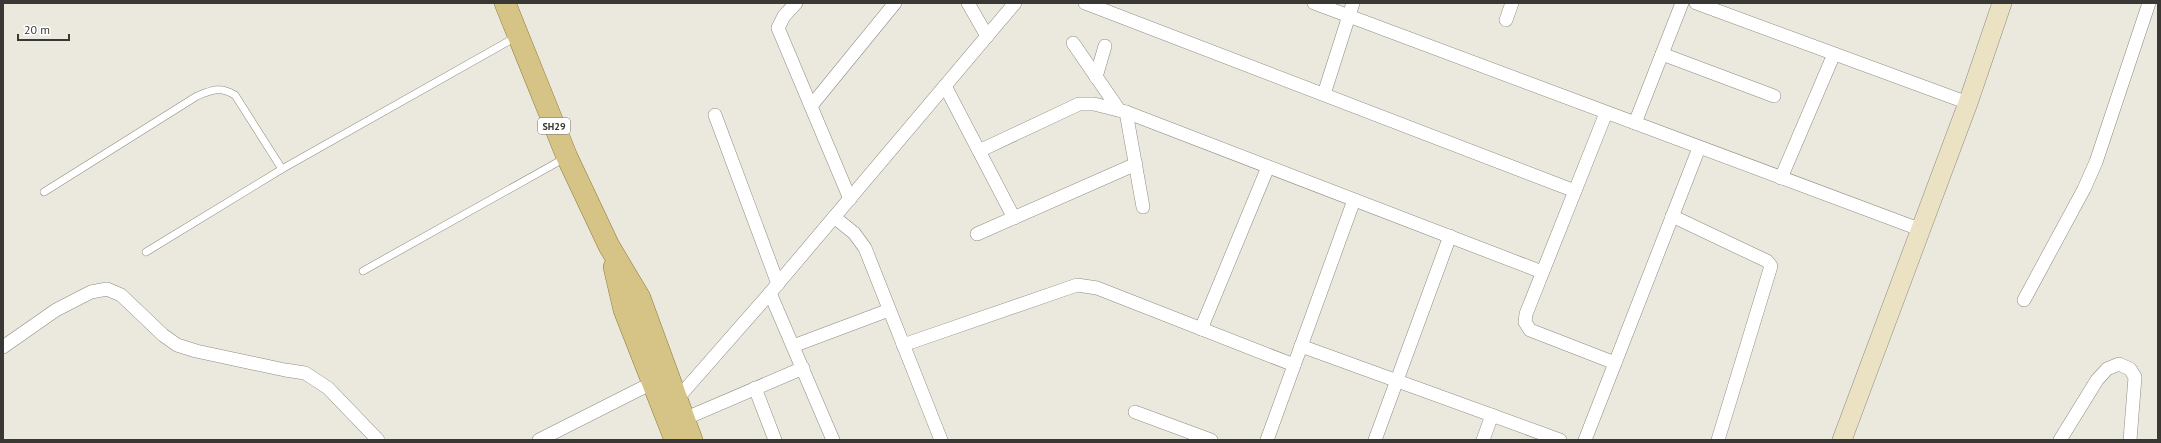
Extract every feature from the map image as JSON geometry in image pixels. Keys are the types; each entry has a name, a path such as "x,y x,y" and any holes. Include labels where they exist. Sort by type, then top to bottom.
{"main road":[{"name":"SH29","path":"505,3 567,157 609,246 640,298 692,440"},
{"path":"1842,440 1968,103 2002,3"},
{"name":"SH29","path":"609,246 624,310 675,440"}],"street":[{"path":"796,3 784,16 778,28 850,199"},
{"path":"811,106 895,3"},
{"path":"968,3 987,36"},
{"path":"677,399 850,199 1015,3"},
{"path":"1086,3 1575,191"},
{"path":"1314,3 1351,9 1699,148 1920,229"},
{"path":"1506,20 1512,3"},
{"path":"1635,123 1682,3"},
{"path":"1696,3 1968,103"},
{"path":"2024,300 2084,189 2096,162 2149,3"},
{"path":"1324,94 1351,9"},
{"path":"1073,43 1096,77 1122,111 1136,164 1143,207"},
{"path":"1096,77 1105,46"},
{"path":"1662,54 1774,96"},
{"path":"1780,178 1834,54"},
{"path":"945,86 1014,218"},
{"path":"979,151 1079,104 1094,104 1122,111 1542,272"},
{"path":"1606,112 1542,272 1526,314 1525,322 1530,330 1615,363"},
{"path":"715,115 793,346 833,440"},
{"path":"1584,440 1699,148"},
{"path":"977,234 1136,164"},
{"path":"1201,329 1268,167"},
{"path":"1267,440 1354,200"},
{"path":"1672,216 1767,261 1771,266 1718,440"},
{"path":"834,217 854,233 865,248 941,440"},
{"path":"1375,440 1450,236"},
{"path":"903,345 1077,285 1097,288 1294,365"},
{"path":"3,347 56,310 91,292 107,289 121,295 163,335 177,345 196,351 305,373 328,388 378,440"},
{"path":"793,346 889,310"},
{"path":"1301,346 1560,440"},
{"path":"2060,440 2097,380 2107,369 2119,364 2130,369 2135,376 2130,440"},
{"path":"684,419 803,368"},
{"path":"539,440 652,383"},
{"path":"756,388 775,440"},
{"path":"1135,412 1211,440"},
{"path":"1483,440 1492,415"}],"lane":[{"path":"146,252 282,169 518,36"},
{"path":"44,192 197,96 215,88 225,89 235,95 282,169"},
{"path":"363,271 567,157"}]}
